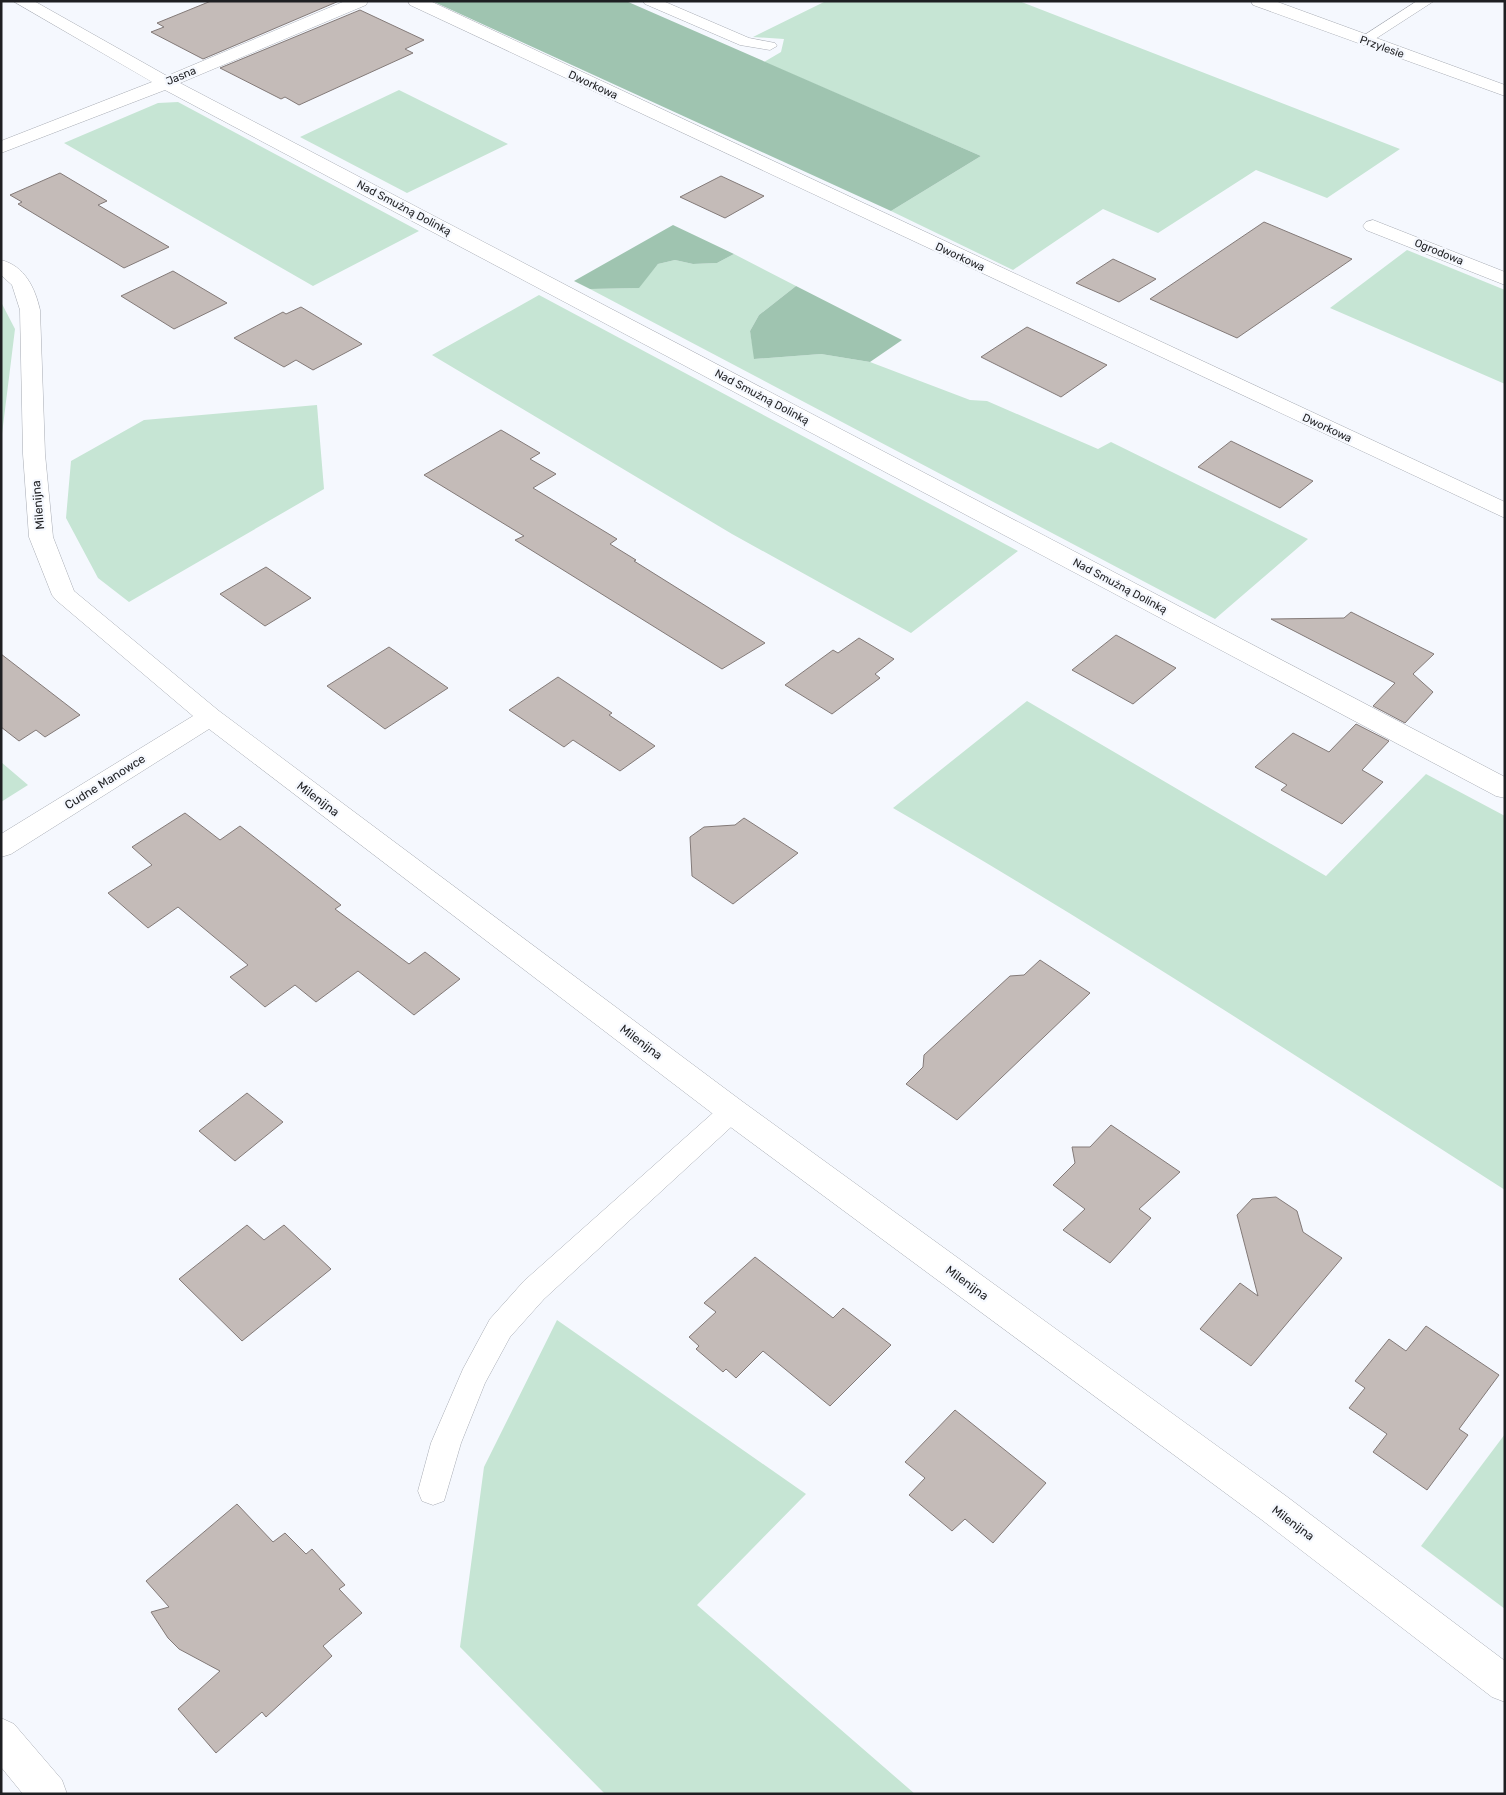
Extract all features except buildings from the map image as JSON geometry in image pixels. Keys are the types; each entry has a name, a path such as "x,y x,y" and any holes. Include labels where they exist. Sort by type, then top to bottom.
{"street":[{"name":"Nad Smużną Dolinką","path":"21,1 166,83 1505,789"},
{"name":"Jasna","path":"1,148 166,83 360,1"},
{"name":"Dworkowa","path":"416,1 1505,511"},
{"name":"Przylesie","path":"1259,1 1505,91"},
{"name":"Ogrodowa","path":"1373,226 1505,279"},
{"name":"Milenijna","path":"1,266 16,276 26,288 30,310 34,454 41,537 64,595 210,717 732,1111 1274,1508 1505,1684"},
{"name":"Cudne Manowce","path":"1,848 210,717"},
{"path":"1,1737 48,1794"}],"lane":[{"path":"650,1 745,42 770,46"},
{"path":"1364,40 1427,1"},
{"path":"433,1491 446,1443 473,1378 500,1328 534,1290 732,1111"}],"green space":[{"path":"432,1 626,1 981,156 891,211"},
{"path":"826,1 1019,1 1400,149 1327,198 1256,170 1158,233 1103,209 1013,270 891,211 981,156 764,62 781,52 784,39 753,37"},
{"path":"399,90 508,144 407,193 300,137"},
{"path":"178,102 419,231 313,286 64,143 158,103"},
{"path":"673,225 734,254 717,263 693,264 675,260 658,264 639,288 590,289 574,281"},
{"path":"1407,250 1505,290 1505,384 1330,308"},
{"path":"734,254 796,286 759,315 750,331 755,359 821,354 870,362 970,400 987,401 1098,449 1111,442 1308,539 1215,619 590,289 638,288 658,264 675,260 693,264 717,263"},
{"path":"796,286 902,340 870,362 821,354 754,359 750,331 759,315"},
{"path":"539,295 1018,551 911,633 732,534 432,355"},
{"path":"1,302 15,329 1,442"},
{"path":"317,405 324,489 129,602 98,578 66,518 71,461 144,420"},
{"path":"1027,701 1326,876 1426,774 1505,816 1505,1190 1125,947 893,808"},
{"path":"1,762 28,785 1,802"},
{"path":"557,1320 806,1494 697,1605 915,1794 605,1794 460,1647 484,1467"},
{"path":"1505,1434 1505,1609 1421,1546"}]}
